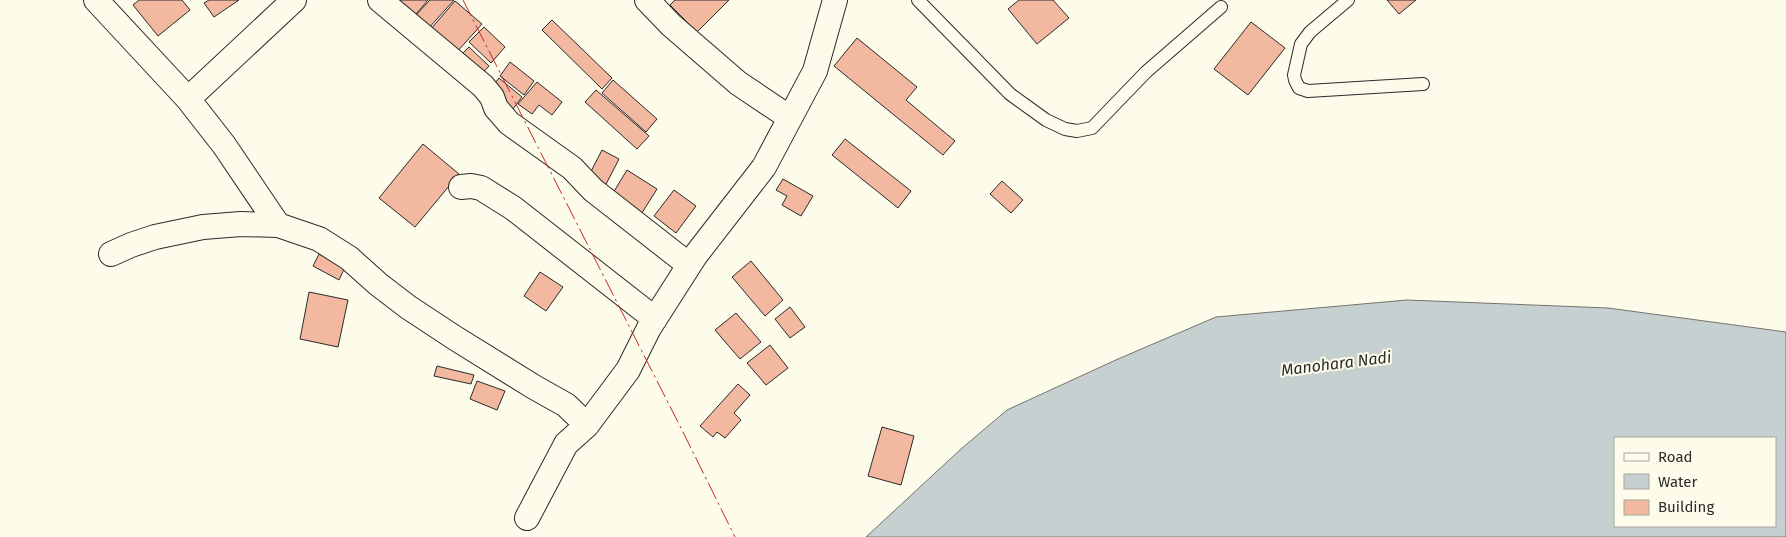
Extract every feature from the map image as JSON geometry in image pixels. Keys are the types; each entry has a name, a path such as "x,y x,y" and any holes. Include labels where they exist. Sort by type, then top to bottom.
{"street":[{"path":"96,0 188,99 224,145 278,226"},
{"path":"188,99 294,0"},
{"path":"380,0 483,86 492,97 496,108 510,123 572,168 593,190 689,265"},
{"path":"647,0 671,25 738,83 790,118"},
{"path":"527,518 566,444 587,425 628,370 649,328 689,265 764,167 815,71 835,0"},
{"path":"461,187 475,186 492,194 513,208 655,319"},
{"path":"111,254 155,237 203,226 241,224 278,226 319,239 349,258 408,307 455,338 566,405 587,425"}],"lane":[{"path":"918,0 1010,94 1046,120 1065,129 1077,132 1092,128 1146,72 1221,7"},
{"path":"1348,0 1310,32 1301,44 1294,75 1299,88 1308,91 1423,84"}],"water":[{"name":"Manohara Nadi","path":"1407,300 1608,308 1786,332 1786,537 866,537 961,449 1007,410 1216,317"}],"building":[{"path":"139,0 182,0 190,10 158,36 133,5"},
{"path":"209,0 239,0 214,17 204,3"},
{"path":"389,0 428,0 411,20"},
{"path":"430,0 454,0 428,29 415,16"},
{"path":"675,0 729,0 697,32 670,5"},
{"path":"1019,0 1053,0 1069,18 1037,44 1008,9"},
{"path":"1387,0 1416,0 1399,14"},
{"path":"455,1 482,24 456,53 430,30"},
{"path":"552,20 612,78 602,89 542,30"},
{"path":"1251,22 1285,48 1248,95 1214,69"},
{"path":"484,27 505,47 491,63 469,42"},
{"path":"857,38 917,87 906,100 955,141 943,155 834,66"},
{"path":"469,47 489,66 478,78 458,58"},
{"path":"510,62 534,81 524,95 500,76"},
{"path":"499,78 522,97 513,109 490,89"},
{"path":"613,80 657,119 646,132 602,93"},
{"path":"537,82 562,102 552,115 539,105 532,114 518,104"},
{"path":"596,90 649,136 637,149 585,102"},
{"path":"845,139 911,191 898,208 832,155"},
{"path":"423,144 459,174 415,227 379,198"},
{"path":"602,150 619,159 603,190 586,181"},
{"path":"627,170 657,189 640,216 610,198"},
{"path":"783,179 813,196 801,216 782,205 787,196 776,190"},
{"path":"1002,181 1023,200 1011,213 990,194"},
{"path":"674,190 696,206 676,233 654,216"},
{"path":"319,254 345,267 339,280 313,266"},
{"path":"751,261 783,300 765,316 732,277"},
{"path":"540,272 563,287 546,311 524,296"},
{"path":"309,292 348,300 338,347 300,339"},
{"path":"790,307 805,327 790,338 775,319"},
{"path":"736,313 761,342 740,359 715,330"},
{"path":"770,345 788,368 766,385 747,363"},
{"path":"437,366 474,375 471,384 434,376"},
{"path":"477,381 505,391 497,410 470,399"},
{"path":"738,384 750,395 734,413 741,420 725,438 717,432 713,437 700,426"},
{"path":"882,427 914,436 901,485 868,476"}],"power":[{"path":"463,0 735,537"}]}
